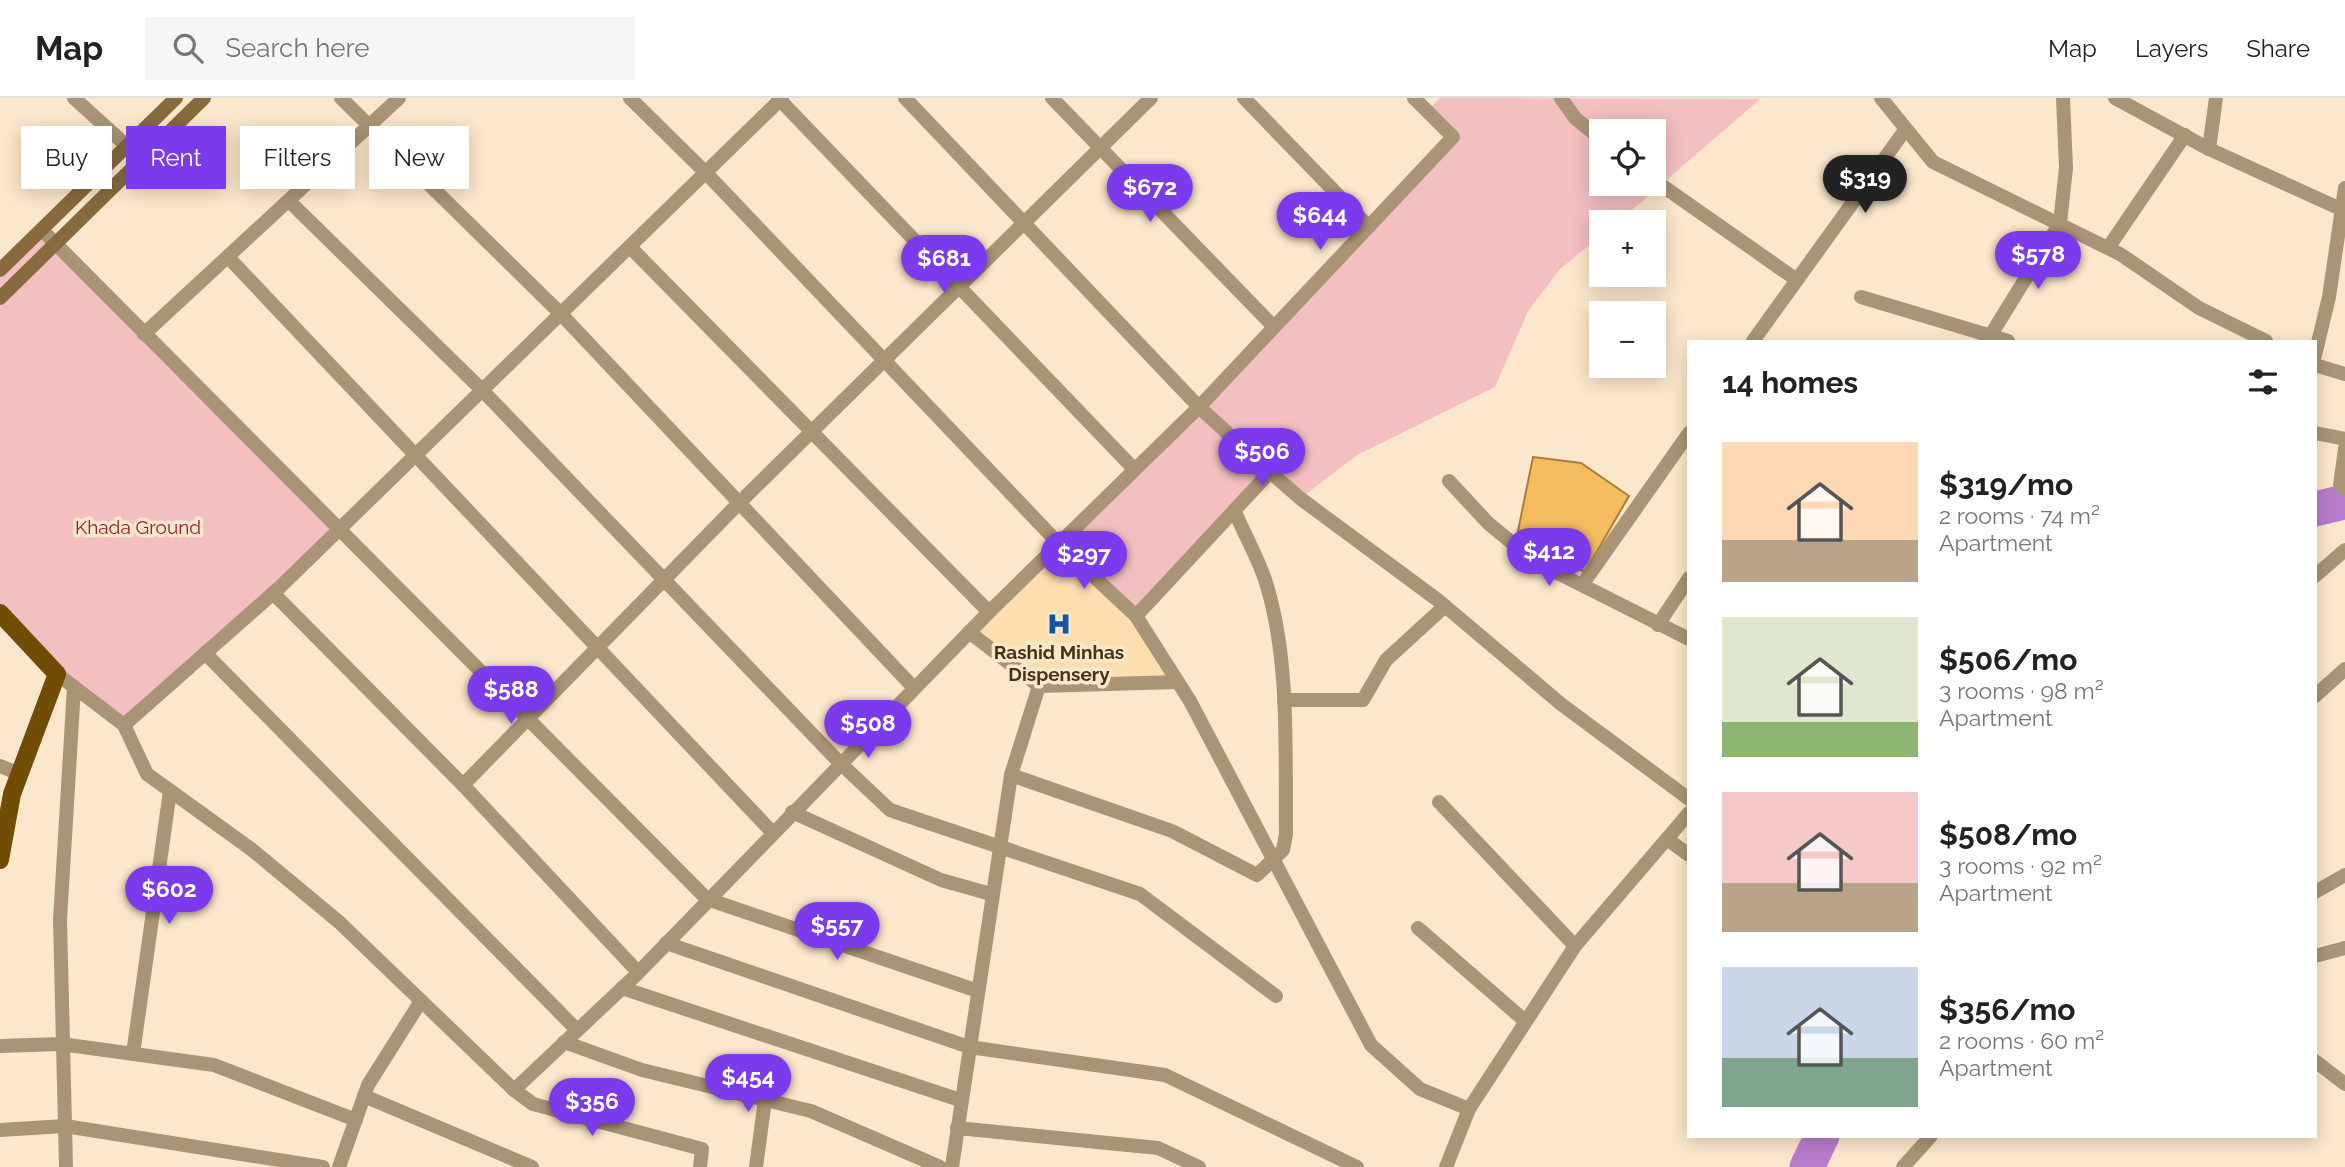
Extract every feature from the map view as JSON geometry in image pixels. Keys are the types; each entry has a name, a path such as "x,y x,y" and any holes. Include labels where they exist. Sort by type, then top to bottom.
{"main road":[{"path":"148,126 176,98"},
{"path":"0,298 204,98"},
{"path":"0,270 126,148"},
{"path":"0,860 12,794 57,674 2,618"}],"street":[{"path":"74,98 126,144"},
{"path":"144,334 369,127 341,98"},
{"path":"370,126 399,98"},
{"path":"630,98 707,174 1060,545 1136,616 1178,682 1371,1045 1420,1089 1469,1109"},
{"path":"905,98 1199,407 1270,472 1301,499 1445,606 1560,704 1687,798"},
{"path":"1052,98 1273,326"},
{"path":"463,785 738,504 1151,98"},
{"path":"1244,98 1369,227"},
{"path":"514,1090 622,988 969,632 1199,407 1453,137 1414,98"},
{"path":"1561,98 1575,118 1589,129"},
{"path":"1881,98 1933,162 2108,248 2199,308 2264,340"},
{"path":"1861,297 1989,338 2060,223 2066,168 2063,98"},
{"path":"2115,98 2209,149 2343,211"},
{"path":"2209,149 2216,98"},
{"path":"124,725 273,593 559,312 707,174 780,99 1134,469"},
{"path":"1755,340 1905,130"},
{"path":"2108,248 2185,135"},
{"path":"1666,188 1797,280"},
{"path":"2317,347 2329,297 2345,188"},
{"path":"433,189 559,312 914,688"},
{"path":"289,201 481,389 840,763 890,810 1140,894 1276,996"},
{"path":"43,231 707,899 978,991"},
{"path":"629,247 989,612"},
{"path":"228,257 599,646 772,832"},
{"path":"2317,366 2345,374"},
{"path":"2317,433 2345,439"},
{"path":"1582,585 1687,436"},
{"path":"2345,449 2340,485 2345,489"},
{"path":"1136,616 1270,472"},
{"path":"1450,481 1488,523 1534,561 1687,638"},
{"path":"1011,775 1172,831 1257,874 1283,850 1286,834 1283,699 1277,633 1267,585 1235,512"},
{"path":"2317,574 2345,550"},
{"path":"1658,625 1687,581"},
{"path":"273,593 463,785 638,972"},
{"path":"1283,699 1363,700 1386,660 1445,606"},
{"path":"969,632 1039,686 1178,682"},
{"path":"205,653 577,1030"},
{"path":"2317,694 2345,669"},
{"path":"57,674 124,725 147,774 251,849 339,922 514,1090 533,1104 702,1149 699,1167"},
{"path":"952,1167 1011,775 1039,686"},
{"path":"66,1167 60,920 74,687"},
{"path":"0,766 20,774"},
{"path":"133,1054 170,791"},
{"path":"1439,803 1575,946"},
{"path":"792,812 941,880 991,894"},
{"path":"1446,1167 1469,1109 1575,946 1687,815"},
{"path":"1667,839 1687,854"},
{"path":"2317,891 2345,875"},
{"path":"1418,928 1525,1021"},
{"path":"666,943 969,1047 1165,1076 1357,1167"},
{"path":"2317,955 2345,948"},
{"path":"622,988 960,1100"},
{"path":"339,1167 364,1096 421,1001"},
{"path":"564,1042 642,1070 811,1111 940,1167"},
{"path":"0,1046 61,1044 214,1065 356,1120"},
{"path":"2317,1062 2344,1082"},
{"path":"364,1096 533,1167"},
{"path":"756,1167 765,1100"},
{"path":"0,1130 65,1126 323,1167"},
{"path":"957,1128 1158,1148 1199,1167"},
{"path":"1903,1167 1929,1138"}],"shaded area":[{"name":"Rashid Minhas Dispensery","path":"1060,547 1136,616 1178,682 1039,686 969,632"}],"green space":[{"path":"1440,98 1760,99 1666,180 1666,119 1589,119 1589,196 1648,196 1632,210 1589,210 1589,246 1561,268 1528,311 1495,387 1357,455 1301,498 1202,407 1453,138 1427,111"},
{"name":"Khada Ground","path":"43,231 336,528 123,721 76,690 0,610 0,275"},
{"path":"1199,408 1268,473 1133,613 1060,547"}],"building":[{"path":"1533,457 1581,463 1629,496 1585,572 1545,548 1548,537 1518,531"}],"waterway":[{"path":"2317,509 2344,502"},
{"path":"1807,1167 1821,1138"}],"place":[{"name":"Rashid Minhas Dispensery","path":"1059,624"}]}
